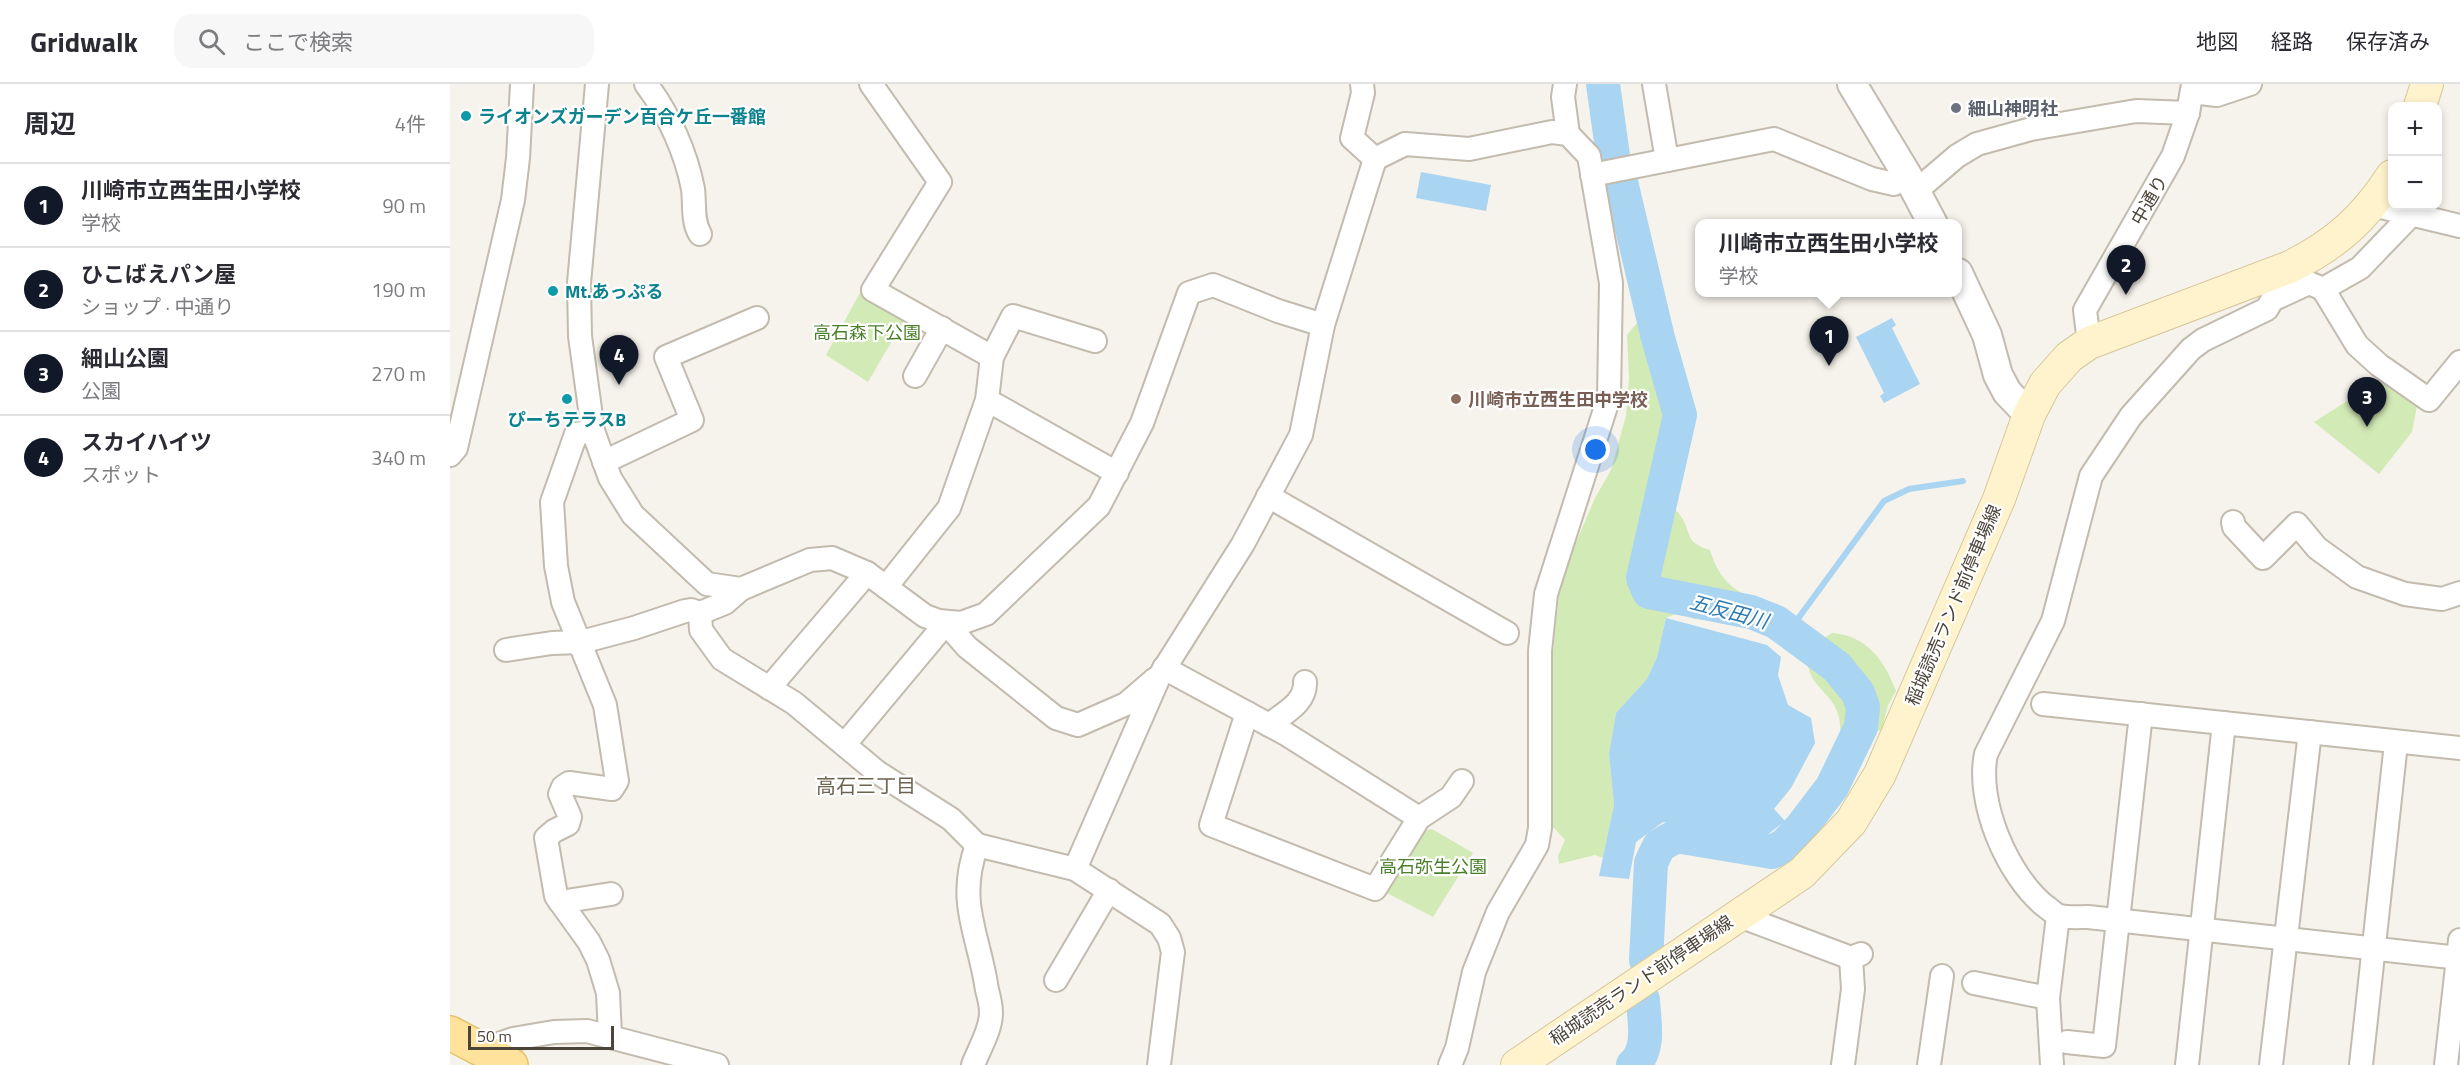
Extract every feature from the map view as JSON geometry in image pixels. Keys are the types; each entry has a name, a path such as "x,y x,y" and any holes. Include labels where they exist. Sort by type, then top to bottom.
{"main road":[{"path":"2421,102 2427,84"},
{"name":"稲城読売ランド前停車場線","path":"1517,1065 1802,873 1851,822 1880,774 1999,499 2029,415 2045,384 2069,357 2088,343 2290,267 2321,251 2348,230 2373,205 2388,182"},
{"path":"450,1033 511,1065"}],"street":[{"path":"450,454 456,448 513,200 522,84"},
{"path":"597,84 579,283 580,336 592,431 610,478 633,515 707,584 741,589"},
{"path":"646,84 682,150 693,191 695,226 700,234"},
{"path":"1362,84 1363,93 1352,138 1375,159"},
{"path":"1450,1065 1457,1048 1474,972 1498,912 1538,845 1540,651 1546,594 1609,397 1611,283 1589,156 1568,134 1563,97 1565,84"},
{"path":"1852,84 1912,183 1930,219"},
{"path":"1592,175 1774,139 1872,179 1894,184 1912,183 1977,144 2031,129 2136,111 2191,96 2217,95 2250,84"},
{"path":"1661,85 1667,160"},
{"path":"877,88 940,182 873,290 992,357"},
{"name":"中通り","path":"2088,343 2085,310 2173,156 2191,96"},
{"path":"1075,869 1161,673 1243,544 1301,435 1323,325 1375,159 1405,144 1469,149 1552,132 1568,134"},
{"path":"2373,205 2460,226"},
{"path":"2323,290 2360,268 2411,214"},
{"path":"1962,282 1987,335 1998,375 2007,392 2029,415"},
{"path":"2446,1065 2459,952 2374,949 2058,916 2028,889 2008,862 1985,799 1983,770 1986,753 2053,621 2091,476 2131,417 2191,349 2203,340 2267,309 2272,300 2308,283 2323,290 2357,345 2384,369 2429,400 2460,362"},
{"path":"506,650 552,643 581,642 685,611 700,613 725,603 741,589 810,560 823,558 832,558 867,573 925,616 946,622 961,623 986,614 1099,506 1142,423 1189,293 1213,285 1278,312 1323,325"},
{"path":"886,586 949,508 987,400 992,357 1013,316 1095,341"},
{"path":"604,462 692,420 666,357 750,328"},
{"path":"915,376 942,328"},
{"path":"987,400 1117,473"},
{"path":"592,431 576,434 564,465 558,492 552,502 556,566 563,602 605,705 617,781 612,789 569,783 563,787 560,794 570,817 568,824 546,837 556,896 589,942 598,960 608,993 610,1036"},
{"path":"1268,496 1507,633"},
{"path":"2233,522 2234,527 2263,558 2297,524 2317,548 2357,576 2405,594 2442,599 2460,593"},
{"path":"769,688 867,573"},
{"path":"700,613 700,630 722,658 794,703 877,772 951,819 978,845 1075,869 1160,924 1173,952 1159,1065"},
{"path":"946,622 967,647 1056,718 1078,725 1126,704 1161,673"},
{"path":"845,744 946,622"},
{"path":"1161,673 1269,725 1419,818"},
{"path":"1269,725 1301,700 1305,682"},
{"path":"2043,704 2460,748"},
{"path":"1247,714 1211,825 1376,889 1419,818 1451,797 1462,781"},
{"path":"2067,1042 2104,1046 2141,714"},
{"path":"2187,1065 2224,723"},
{"path":"2271,1065 2310,732"},
{"path":"2361,1065 2396,742"},
{"path":"973,1065 989,1024 991,1012 985,975 967,901 968,880 978,845"},
{"path":"1056,980 1109,890"},
{"path":"560,902 611,894"},
{"path":"1737,915 1856,956 1854,989 1843,1065"},
{"path":"2052,1065 2048,998 2058,916"},
{"path":"1929,1065 1942,976"},
{"path":"1974,983 2048,998"},
{"path":"482,1050 513,1040 554,1032 587,1031 717,1065"}],"green space":[{"name":"高石森下公園","path":"861,291 906,317 868,382 826,355"},
{"path":"1647,320 1661,321 1679,393 1683,400 1665,503 1680,515 1692,540 1710,550 1726,581 1742,593 1774,608 1772,634 1722,621 1694,619 1680,612 1666,618 1657,657 1647,679 1616,713 1609,754 1614,805 1603,858 1595,855 1559,864 1558,856 1565,840 1554,828 1544,823 1551,671 1562,567 1611,470 1626,416 1629,378 1627,335 1637,323"},
{"path":"2382,379 2417,406 2412,432 2379,474 2314,422"},
{"path":"1832,633 1855,639 1873,652 1886,670 1896,691 1888,705 1882,729 1876,732 1870,748 1866,745 1861,749 1840,737 1837,710 1812,678 1809,669 1808,657 1821,640"},
{"name":"高石弥生公園","path":"1432,829 1473,853 1433,917 1387,893 1424,831"}],"water":[{"path":"1421,172 1491,185 1486,211 1416,198"},
{"path":"1892,318 1896,325 1892,328 1920,384 1884,403 1880,396 1884,393 1856,337"},
{"path":"1666,618 1767,645 1781,657 1778,675 1788,705 1811,718 1815,743 1791,788 1774,809 1785,821 1767,835 1710,825 1663,822 1636,842 1629,879 1599,876 1614,805 1609,754 1616,713 1647,679 1657,657"}],"waterway":[{"name":"五反田川","path":"1603,84 1614,163"},
{"name":"五反田川","path":"1620,178 1658,338 1680,415 1643,578 1649,592 1751,612 1776,622 1837,667 1858,693 1863,707 1861,727 1832,787 1785,845 1772,852 1676,836 1659,846 1651,863 1646,960"},
{"path":"1789,631 1884,501 1909,489 1963,481"},
{"name":"五反田川","path":"1633,1065 1639,1058 1644,1043 1643,1000"}],"place":[{"name":"細山神明社","path":"1956,108"},
{"name":"ライオンズガーデン百合ケ丘一番館","path":"466,116"},
{"name":"Mt.あっぷる","path":"553,291"},
{"name":"ひこばえパン屋","path":"2126,295"},
{"name":"川崎市立西生田小学校","path":"1829,366"},
{"name":"スカイハイツ","path":"619,385"},
{"name":"ぴーちテラスB","path":"567,399"},
{"name":"川崎市立西生田中学校","path":"1456,399"},
{"name":"細山公園","path":"2367,427"}],"district":[{"name":"高石三丁目","path":"866,785"}]}
